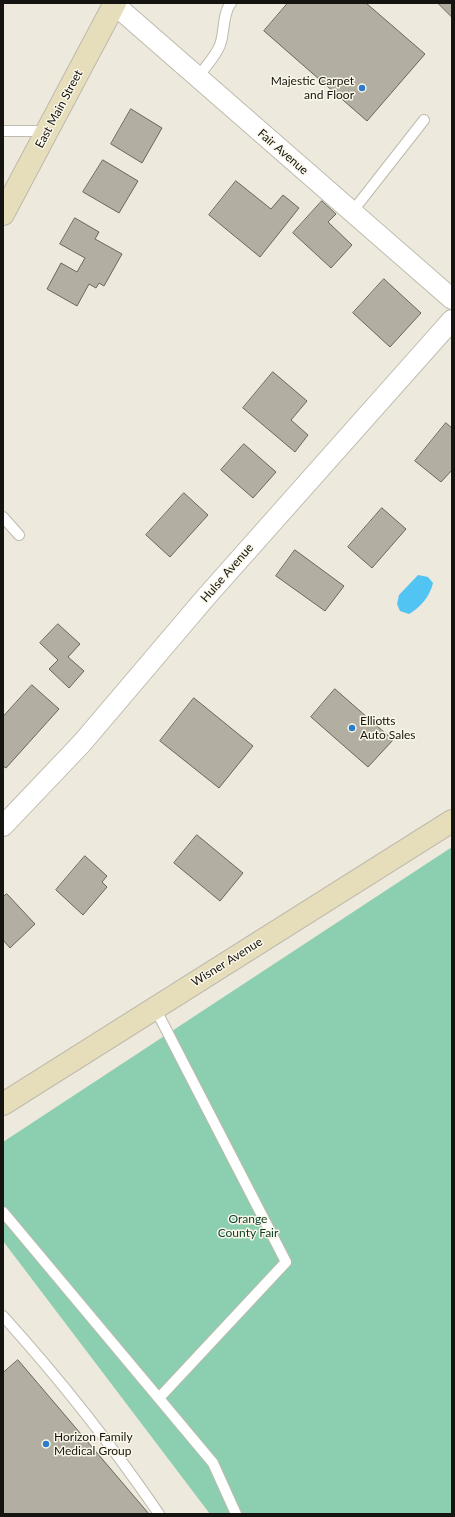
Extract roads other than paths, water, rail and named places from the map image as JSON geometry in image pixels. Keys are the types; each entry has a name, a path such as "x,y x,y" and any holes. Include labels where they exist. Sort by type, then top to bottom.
{"street":[{"name":"Fair Avenue","path":"114,4 452,299"},
{"name":"East Main Street","path":"3,214 114,4"},
{"name":"Hulse Avenue","path":"3,826 82,743 206,597 452,320"},
{"name":"Wisner Avenue","path":"3,1104 452,821"}],"lane":[{"path":"198,77 220,46 226,9 231,3"},
{"path":"352,212 424,120"},
{"path":"3,131 47,131"},
{"path":"3,517 19,534"},
{"path":"155,1008 286,1262 159,1398"},
{"path":"3,1212 213,1463 236,1514"},
{"path":"3,1316 29,1343 57,1378 159,1514"}],"water":[{"path":"418,575 428,577 433,583 430,592 421,605 409,614 400,611 397,604 399,595"}],"place":[{"name":"Majestic Carpet and Floor","path":"362,88"},
{"name":"Elliotts Auto Sales","path":"352,728"},
{"name":"Horizon Family Medical Group","path":"46,1444"}],"park label":[{"name":"Orange County Fair","path":"248,1226"}]}
